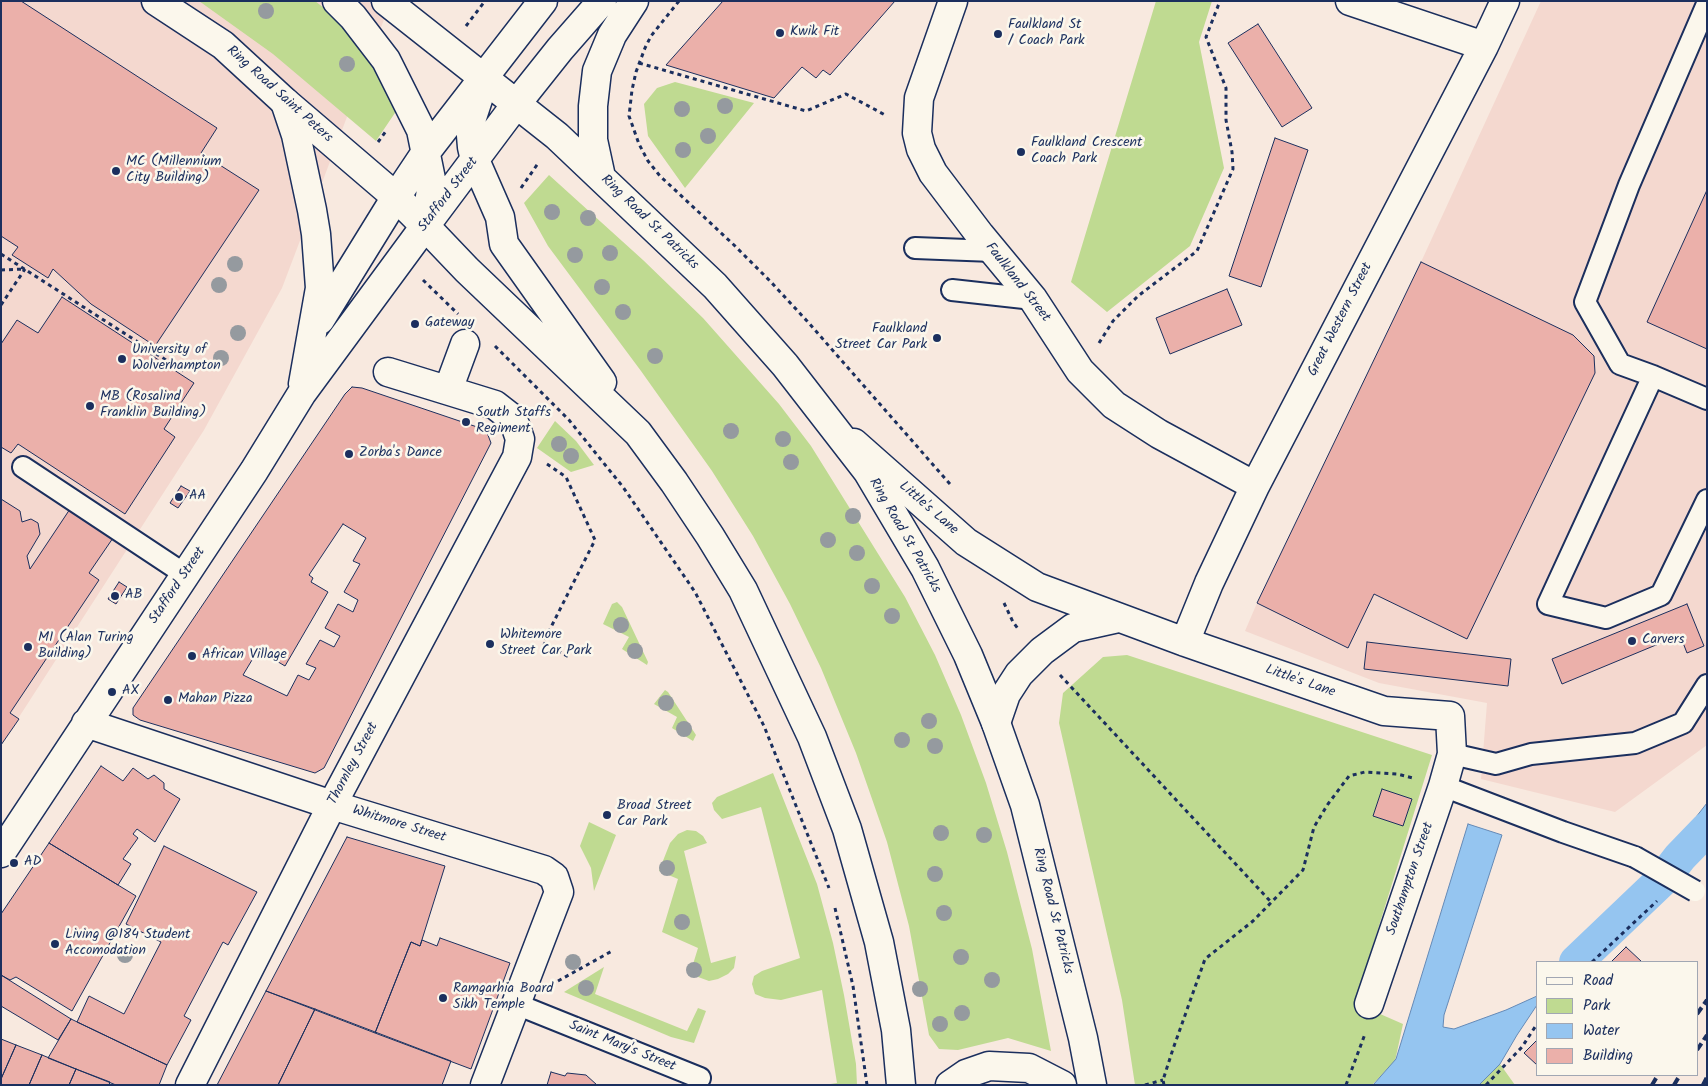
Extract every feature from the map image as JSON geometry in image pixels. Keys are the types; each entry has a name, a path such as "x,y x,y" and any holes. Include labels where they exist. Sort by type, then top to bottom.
{"main road":[{"name":"Ring Road Saint Peters","path":"156,1 223,45 285,102 396,198"},
{"path":"337,1 353,17 386,60 421,130 432,184 425,226"},
{"name":"Ring Road St Patricks","path":"386,1 557,136 715,286 785,365 868,472 925,568 968,655 996,723 1025,805 1081,1028 1092,1085"},
{"name":"Stafford Street","path":"314,330 426,152 543,1"},
{"name":"Stafford Street","path":"1,853 186,575 302,393 517,103 560,49 602,1"},
{"path":"601,177 594,140 593,106 597,71 612,35 634,1"},
{"name":"Faulkland Street","path":"953,1 919,98 917,132 921,149 932,173 1033,299 1080,370 1114,405 1159,434 1255,486"},
{"path":"1350,1 1484,46"},
{"name":"Great Western Street","path":"1185,642 1209,583 1255,486 1484,46 1505,1"},
{"path":"485,78 470,124 475,160 500,217 504,244 705,528 743,590 812,737 847,829 879,942 896,1030 901,1085"},
{"name":"Stafford Street","path":"285,102 296,136 306,180 316,234 320,288 302,393"},
{"path":"396,198 467,270 638,433"},
{"path":"448,390 464,331"},
{"path":"388,372 495,405 513,419 520,439 519,446"},
{"name":"Little's Lane","path":"830,422 978,550 1038,587 1118,618 1384,711 1450,716 1452,754"},
{"name":"Thornley Street","path":"190,1085 332,805 517,457 519,446"},
{"path":"996,723 1006,694 1019,674 1038,655 1073,628 1118,618"},
{"name":"Whitmore Street","path":"86,723 332,805 544,870 554,877 559,892 516,1004"},
{"name":"Southampton Street","path":"1369,1004 1452,754"},
{"path":"485,1085 516,1004"},
{"path":"950,1085 966,1074 989,1066 1029,1068 1062,1085"}],"lane":[{"path":"1707,4 1629,185 1585,302 1620,364 1707,399"},
{"path":"915,248 993,251"},
{"path":"952,290 1033,299"},
{"path":"1653,376 1548,604 1606,618 1661,595 1707,500"},
{"path":"23,467 186,575"},
{"path":"1452,754 1496,764 1531,754 1635,743 1683,723 1707,685"},
{"path":"1442,786 1635,857 1695,891"},
{"name":"Saint Mary's Street","path":"516,1004 700,1078"}],"path":[{"path":"679,1 657,27 645,48 632,90 629,116 635,137 648,161 660,176 770,281 953,488"},
{"path":"1080,370 1113,321 1138,296 1197,251 1232,169 1232,152 1226,120 1226,88 1206,37 1220,1"},
{"path":"639,63 806,111 846,94 917,132"},
{"path":"500,217 557,136"},
{"path":"1,254 183,371"},
{"path":"1,270 25,269"},
{"path":"1,305 25,269"},
{"path":"464,331 442,299 467,270"},
{"path":"494,344 575,428 623,487 695,592 764,726 832,893"},
{"path":"519,446 566,477 595,540 543,643 571,658"},
{"path":"1000,595 1013,622 1038,655 1060,674 1271,902"},
{"path":"1164,1085 1163,1080 1205,959 1253,921 1303,870 1314,827 1349,776 1365,772 1397,774 1442,786"},
{"path":"1593,961 1657,901"},
{"path":"834,902 853,986 866,1085"},
{"path":"516,1004 612,951"},
{"path":"1346,1085 1369,1022 1369,1004"},
{"path":"1486,1085 1522,1047 1536,1026"},
{"path":"1146,1085 1163,1080"}],"shaded area":[{"name":"University of Wolverhampton","path":"1,1 391,1 282,288 204,430 1,745"},
{"path":"1541,1 1707,1 1707,745 1615,812 1481,779 1487,703 1379,683 1245,631 1421,262"}],"green space":[{"path":"199,1 315,1 324,8 383,71 401,104 376,141 273,54"},
{"path":"1156,1 1212,1 1199,42 1224,168 1190,246 1107,312 1071,282"},
{"path":"675,82 754,103 685,188 648,136 644,104 657,88"},
{"path":"549,175 643,260 703,318 779,404 811,446 905,597 935,655 961,715 986,783 1007,852 1032,949 1051,1051 1008,1038 958,1050 939,1049 929,1035 909,926 887,842 856,753 821,668 790,604 753,536 712,471 641,371 548,246 524,203"},
{"path":"555,421 576,441 594,465 571,472 537,448"},
{"path":"617,602 622,607 648,662 647,665 622,649 629,637 603,624 612,604"},
{"path":"1127,655 1432,755 1355,1003 1403,1024 1395,1061 1372,1085 1135,1085 1122,1000 1059,723 1063,693 1103,657"},
{"path":"665,690 696,735 693,741 672,728 677,717 654,704"},
{"path":"773,773 817,884 833,943 856,1064 857,1085 824,1085 837,1083 822,990 781,1000 765,998 755,994 752,984 754,976 762,971 800,958 761,807 722,819 714,810 712,803 717,797"},
{"path":"589,822 616,835 594,891 591,868 580,846"},
{"path":"687,830 696,831 703,836 707,843 684,851 711,963 736,956 734,968 728,974 709,981 690,974 698,948 662,932 678,879 659,871 670,843 678,834"},
{"path":"604,967 595,994 687,1031 698,1008 706,1011 694,1043 671,1037 564,992"},
{"path":"1500,1064 1515,1085 1479,1085"}],"water":[{"path":"1707,803 1707,847 1628,913 1682,835"},
{"path":"1468,824 1502,835 1444,1015 1443,1027 1454,1029 1506,1010 1536,996 1536,1006 1500,1064 1479,1085 1373,1085 1396,1059"}],"building":[{"name":"MC (Millennium City Building)","path":"1,1 21,1 217,128 201,153 259,190 155,346 91,304 53,269 48,278 12,255 18,247 1,236"},
{"name":"Kwik Fit","path":"723,1 895,1 830,75 823,70 816,78 802,67 774,98 666,65"},
{"path":"1258,24 1312,108 1282,127 1228,43"},
{"path":"1275,138 1308,150 1261,287 1229,276"},
{"path":"1707,190 1707,349 1647,322"},
{"path":"1421,262 1573,335 1594,356 1595,373 1467,639 1374,594 1348,648 1257,603"},
{"path":"1227,289 1242,325 1170,354 1156,318"},
{"name":"MB (Rosalind Franklin Building)","path":"62,297 194,383 164,429 175,437 125,514 18,444 11,453 1,447 1,344 17,320 38,333"},
{"path":"352,387 362,388 486,430 491,443 324,768 315,773 140,720 133,715 133,708 345,394","holes":["343,524 366,538 353,561 360,564 344,592 358,600 353,612 338,604 325,628 340,636 334,647 320,640 306,664 316,668 309,680 298,675 287,696 243,675 258,650 285,666 328,592 311,582 313,578 309,575"]},
{"path":"181,486 190,491 178,508 170,503"},
{"name":"MI (Alan Turing Building)","path":"1,499 20,511 22,522 31,519 38,523 40,534 27,556 30,569 70,509 113,538 89,573 99,580 10,713 19,719 1,745"},
{"path":"119,582 127,587 116,604 108,599"},
{"name":"Carvers","path":"1687,604 1704,646 1687,653 1680,635 1562,684 1552,659"},
{"path":"1367,642 1511,659 1508,686 1364,669"},
{"path":"101,766 123,781 133,768 148,779 154,775 164,783 164,789 180,799 155,842 137,829 133,834 138,838 123,859 131,864 118,885 49,843"},
{"path":"1382,789 1412,799 1403,826 1373,816"},
{"path":"347,837 445,866 420,946 411,942 375,1033 266,991"},
{"name":"Living @184 Student Accomodation","path":"49,843 136,896 72,1011 16,977 10,980 1,975 1,914"},
{"path":"164,846 257,892 228,945 223,942 184,1016 191,1020 167,1065 77,1022 89,996 124,1014 161,942 126,924"},
{"name":"Ramgarhia Board Sikh Temple","path":"440,938 510,963 471,1069 375,1033 411,942 420,946 422,940 437,946"},
{"path":"1626,947 1641,961 1612,961"},
{"path":"1,975 71,1019 58,1040 1,1006"},
{"path":"266,991 315,1009 278,1085 217,1085"},
{"path":"315,1009 451,1061 442,1085 278,1085"},
{"path":"71,1019 167,1065 159,1085 116,1085 48,1058"},
{"path":"1,1039 16,1045 1,1079"},
{"path":"1536,1041 1536,1064 1524,1053"},
{"path":"16,1045 42,1055 29,1085 1,1085 1,1079"},
{"path":"42,1055 76,1069 69,1085 29,1085"},
{"path":"76,1069 110,1082 109,1085 69,1085"},
{"path":"551,1072 565,1076 567,1073 586,1075 597,1085 547,1085"}],"waterway":[{"path":"1577,961 1663,879 1680,857 1707,829"}],"railway":[{"path":"1698,1013 1707,1000"},
{"path":"1698,1048 1707,1035"},
{"path":"1652,1085 1657,1076"},
{"path":"1674,1085 1679,1076"},
{"path":"1703,1085 1707,1077"}],"place":[{"name":"Kwik Fit","path":"780,33"},
{"name":"Faulkland St / Coach Park","path":"998,34"},
{"name":"Faulkland Crescent Coach Park","path":"1021,152"},
{"name":"MC (Millennium City Building)","path":"116,171"},
{"name":"Gateway","path":"415,324"},
{"name":"Faulkland Street Car Park","path":"937,338"},
{"name":"University of Wolverhampton","path":"122,359"},
{"name":"MB (Rosalind Franklin Building)","path":"90,406"},
{"name":"South Staffs Regiment","path":"466,422"},
{"name":"Zorba's Dance","path":"349,454"},
{"name":"AA","path":"179,497"},
{"name":"AB","path":"115,596"},
{"name":"Carvers","path":"1632,641"},
{"name":"Whitemore Street Car Park","path":"490,644"},
{"name":"MI (Alan Turing Building)","path":"28,647"},
{"name":"African Village","path":"192,656"},
{"name":"AX","path":"112,692"},
{"name":"Mahan Pizza","path":"168,700"},
{"name":"Broad Street Car Park","path":"607,815"},
{"name":"AD","path":"14,863"},
{"name":"Living @184 Student Accomodation","path":"55,944"},
{"name":"Ramgarhia Board Sikh Temple","path":"443,998"}]}
